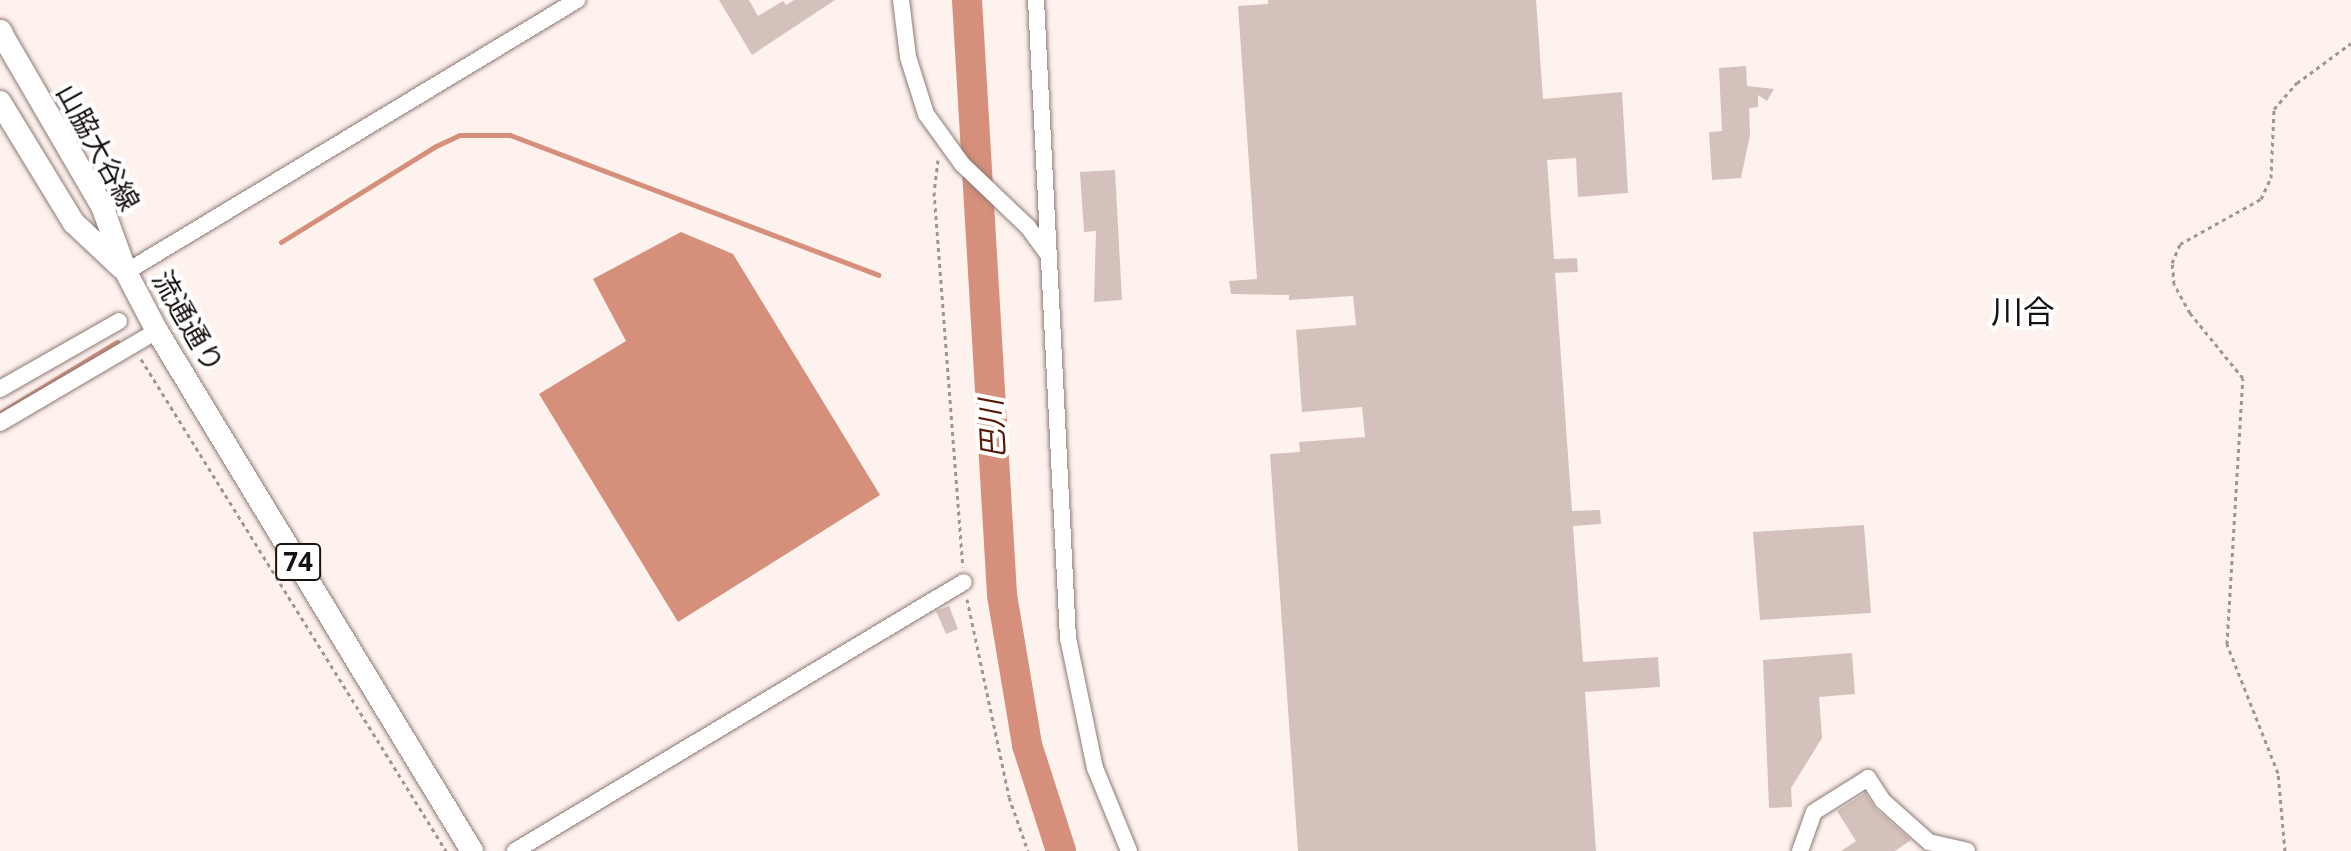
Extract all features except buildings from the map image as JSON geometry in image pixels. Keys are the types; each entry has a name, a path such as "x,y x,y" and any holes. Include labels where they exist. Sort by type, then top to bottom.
{"main road":[{"name":"山脇大谷線","path":"1,33 102,206 126,272"},
{"name":"山脇大谷線","path":"0,102 74,223 126,272"},
{"name":"流通通り","path":"126,272 157,331 472,851"}],"street":[{"name":"流通通り","path":"126,272 577,0"},
{"path":"901,0 917,91 941,135 1050,257"},
{"path":"1036,0 1073,676 1095,768 1129,851"},
{"path":"0,389 119,321"},
{"path":"0,423 157,331"},
{"path":"515,851 964,582"},
{"path":"1800,851 1814,812 1868,778 1883,801 1923,847 1967,851"}],"path":[{"path":"2285,851 2278,773 2227,644 2243,378 2190,313 2174,284 2172,263 2180,244 2261,199 2271,178 2274,109 2297,83 2351,43"},
{"path":"941,135 934,192 964,582 989,716 1028,851"},
{"path":"133,346 446,851"}],"shaded area":[{"path":"681,232 733,254 880,495 678,622 539,394 626,341 593,279"}],"waterway":[{"name":"巴川","path":"967,0 1002,595 1027,745 1061,851"},
{"path":"281,242 436,146 460,135 510,135 878,275"},
{"path":"0,413 117,342"}],"district":[{"name":"川合","path":"2023,311"}]}
